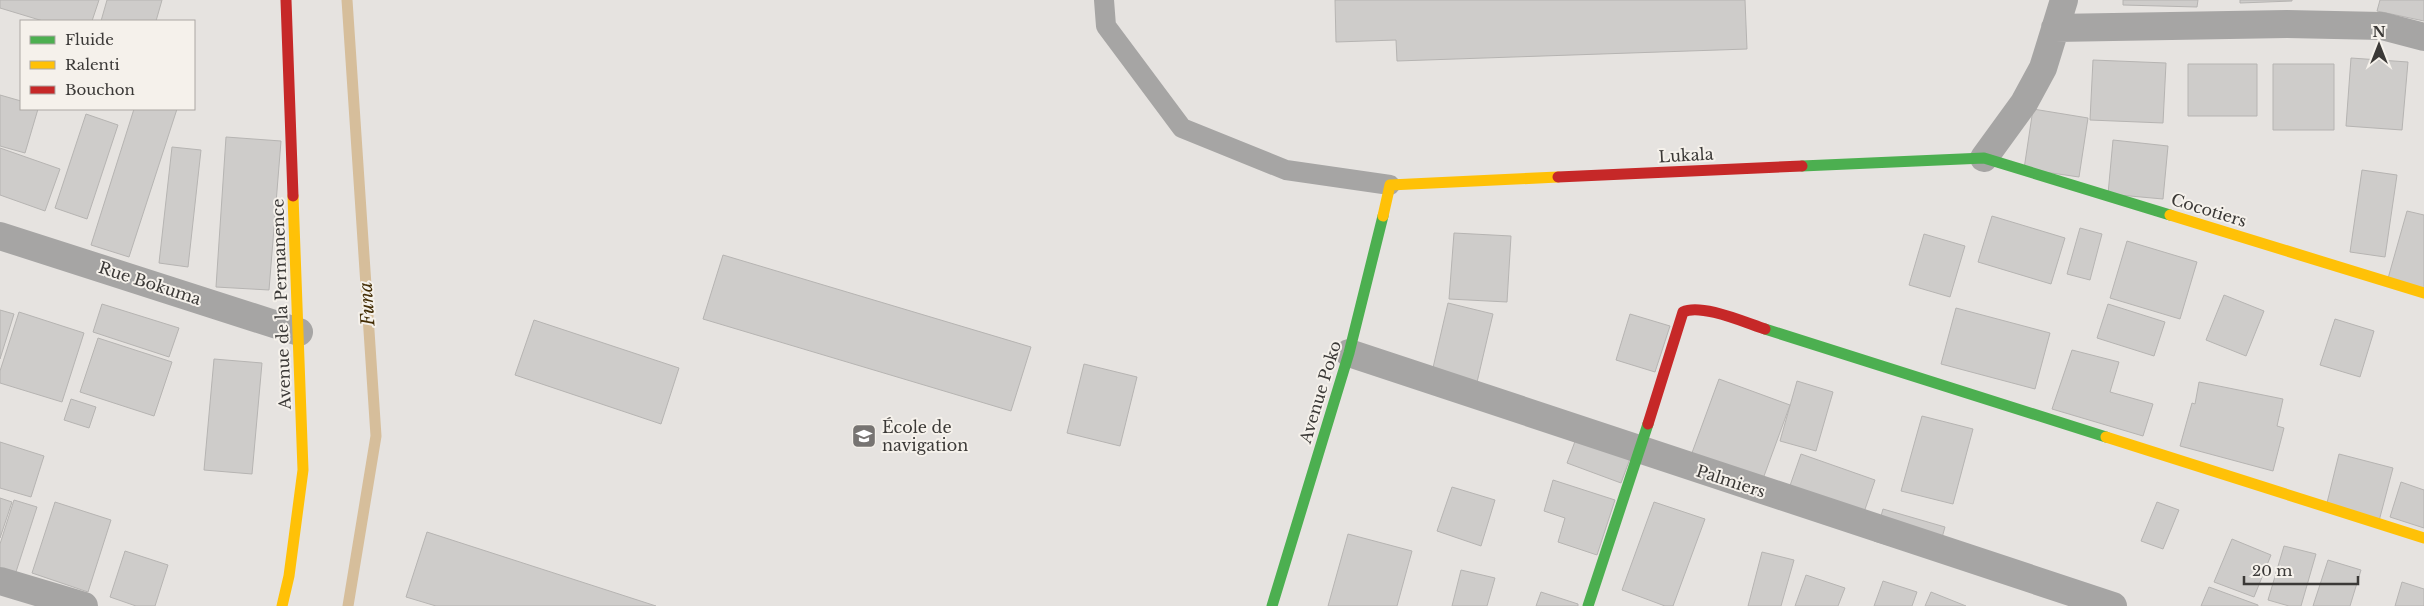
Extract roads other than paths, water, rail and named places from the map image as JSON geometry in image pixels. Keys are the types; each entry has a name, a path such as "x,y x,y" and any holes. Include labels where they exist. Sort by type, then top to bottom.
{"street":[{"name":"Avenue de la Permanence","path":"282,606 289,576 303,470 286,0"},
{"path":"1984,158 2024,103 2044,68 2064,0"},
{"path":"2056,28 2287,24 2382,26 2424,37"},
{"name":"Lukala","path":"1390,185 1984,158"},
{"name":"Cocotiers","path":"1984,158 2424,293"},
{"name":"Avenue Poko","path":"1272,606 1349,353 1390,185"},
{"name":"Rue Bokuma","path":"0,236 299,332"},
{"path":"1588,606 1640,451 1682,312 1690,309 1698,309 2424,538"},
{"name":"Palmiers","path":"1349,353 2112,606"},
{"path":"0,581 84,606"}],"lane":[{"path":"1104,0 1106,26 1182,128 1286,170 1390,185"}],"waterway":[{"name":"Funa","path":"347,0 376,436 348,606"}],"place":[{"name":"École de navigation","path":"864,436"}]}
